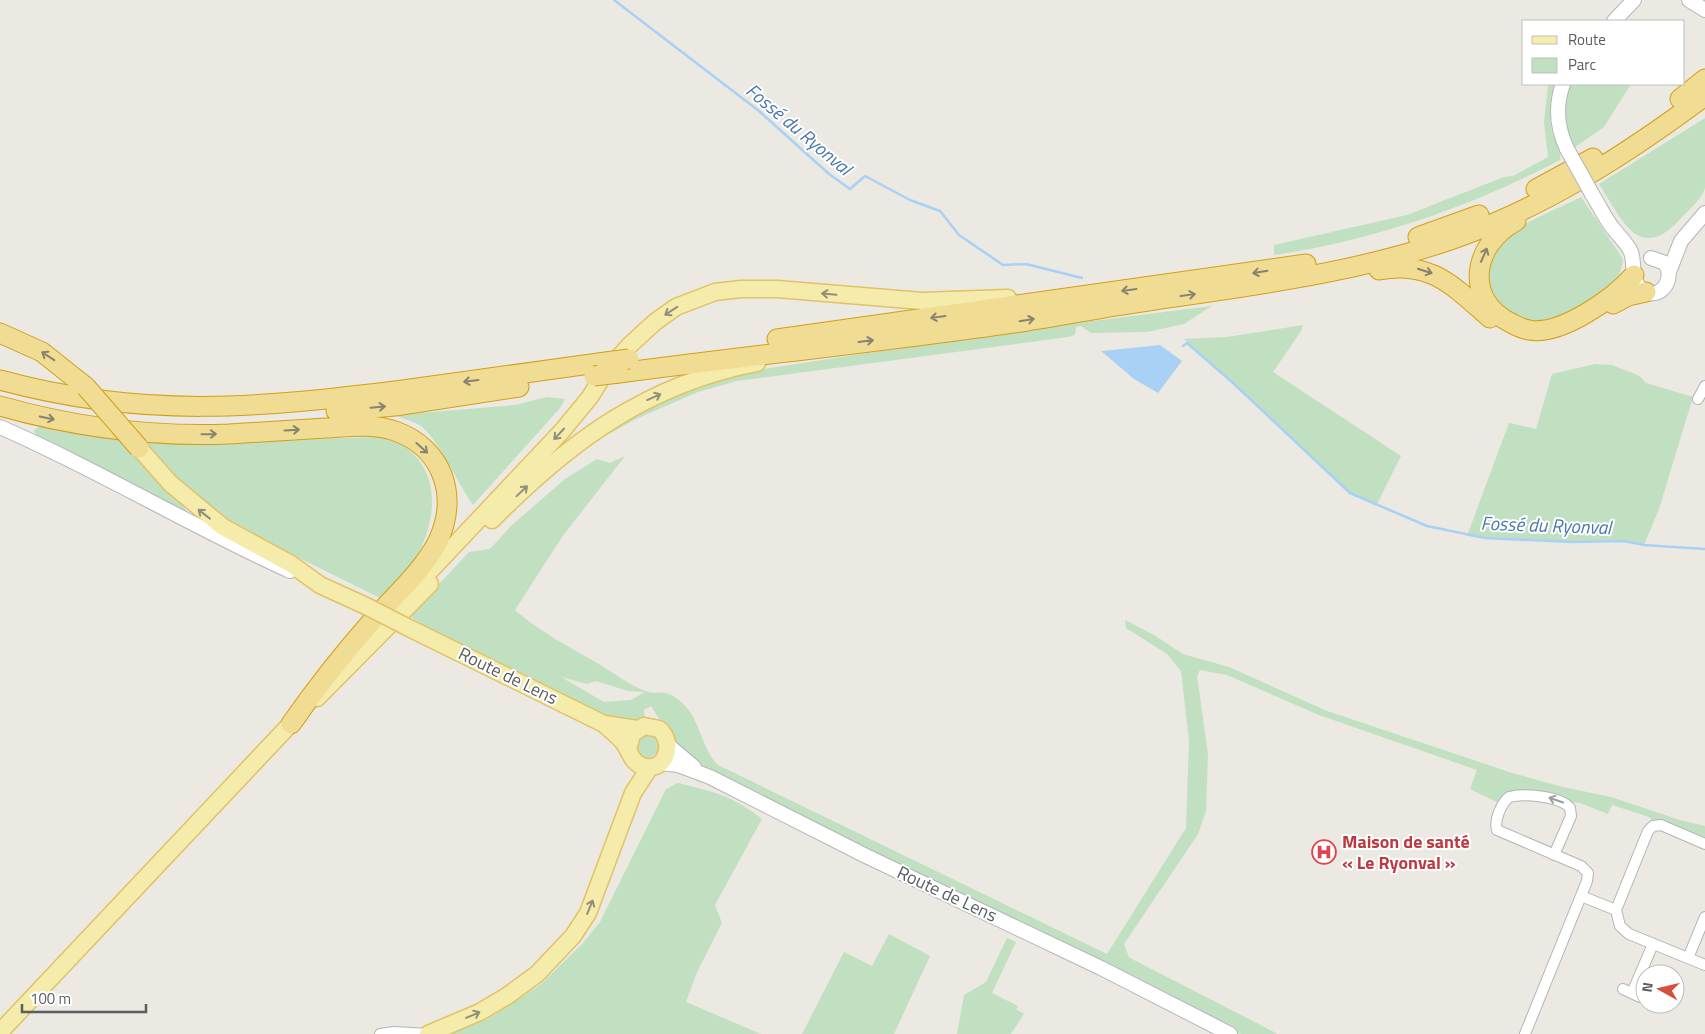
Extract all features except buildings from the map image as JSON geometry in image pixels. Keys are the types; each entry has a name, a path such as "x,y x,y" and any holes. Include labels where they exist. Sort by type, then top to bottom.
{"highway":[{"path":"1686,94 1705,73"},
{"path":"0,393 132,417 165,421 221,420 395,406 612,367 1303,265 1385,246 1439,230 1494,209 1553,180 1620,142 1705,79"},
{"path":"0,380 53,393 121,403 223,408 304,402 612,367 818,347 1026,321 1274,283 1412,251 1452,239 1496,222 1568,188 1681,114 1705,96"},
{"path":"1635,273 1616,294 1557,327 1536,331 1522,328 1503,319 1489,306 1480,288 1479,268 1491,241 1510,224 1607,173 1664,133 1681,114"},
{"path":"1274,283 1300,284 1390,268 1421,269 1443,278 1499,326 1517,336 1534,339 1561,333 1621,299 1646,292"},
{"path":"0,333 42,352 86,387 139,448"},
{"path":"0,406 84,425 156,433 228,434 344,427 382,428 406,436 426,451 441,472 448,492 447,515 438,541 416,572 333,666 291,724"}],"main road":[{"path":"5,1028 291,724 372,632 562,431 590,397 606,371 631,344 655,322 676,307 715,292 741,289 777,289 884,299 948,301 1056,294 1090,296"},
{"path":"291,724 378,639 496,516 558,458 597,428 652,397 715,373 818,347"},
{"name":"Route de Lens","path":"139,448 171,484 208,517 247,541 291,564 320,585 604,724"},
{"path":"428,1034 451,1029 507,996 537,974 573,936 588,913 633,793 655,765 666,755 668,746 666,736 660,729 649,726 637,729 604,724"},
{"path":"604,724 623,741 636,763 655,765"},
{"path":"628,750 630,738 637,729"}],"street":[{"path":"1615,20 1634,0"},
{"path":"1690,0 1705,10"},
{"path":"1563,85 1558,114 1561,136 1611,226 1630,251 1639,287 1646,292 1657,292 1664,288 1669,281 1669,272 1682,241"},
{"path":"1635,273 1641,262 1682,241 1704,218"},
{"path":"1630,251 1665,264 1669,272"},
{"path":"1698,399 1705,386"},
{"path":"0,427 104,477 247,552 320,585"},
{"path":"668,746 698,771"},
{"name":"Route de Lens","path":"655,765 678,765 698,771 877,861 1101,968 1230,1034"},
{"path":"1525,1034 1588,877 1587,870 1497,830 1496,822 1503,804 1509,797 1548,797 1562,802 1570,808 1570,816 1554,855"},
{"path":"1705,844 1661,825 1653,826 1648,831 1616,910 1622,930 1705,965"},
{"path":"1581,896 1616,910"},
{"path":"1688,958 1705,917"},
{"path":"1632,993 1653,944"},
{"path":"380,1034 394,1032 428,1034"}],"green space":[{"path":"1548,85 1555,85 1550,119 1560,153 1560,160 1526,177 1492,193 1421,220 1312,249 1274,255 1274,245 1407,215 1504,177 1513,176 1548,157 1544,122"},
{"path":"1568,85 1630,85 1604,127 1575,147 1564,129 1566,87"},
{"path":"1705,118 1705,187 1702,195 1667,231 1654,237 1643,237 1633,232 1624,223 1599,184"},
{"path":"1581,197 1623,259 1620,274 1609,287 1571,311 1556,317 1532,320 1516,315 1502,304 1492,290 1488,274 1493,256 1504,240 1520,227"},
{"path":"1212,306 1184,324 1147,332 1091,333 1081,326 1076,327 1075,335 1068,337 737,381 698,392 636,419 596,441 600,433 673,395 737,373 1011,331"},
{"path":"1303,325 1301,331 1273,372 1401,456 1376,506 1350,493 1184,339 1227,337"},
{"path":"1595,364 1612,365 1640,376 1646,383 1693,397 1659,509 1644,545 1624,541 1572,542 1467,536 1509,423 1536,429 1552,374"},
{"path":"547,397 565,399 560,408 473,505 435,441 418,424 395,415 515,405"},
{"path":"40,426 127,439 149,470 182,504 190,516 148,491 37,439 34,430"},
{"path":"377,437 402,445 415,455 424,468 432,495 429,525 418,554 405,572 380,598 237,527 163,467 145,441 191,443"},
{"path":"625,456 562,537 515,610 546,633 634,686 645,691 670,694 680,701 697,724 707,750 718,765 1107,954 1186,828 1189,741 1181,671 1167,654 1126,628 1125,620 1154,635 1183,654 1229,667 1327,711 1512,773 1563,787 1611,797 1680,820 1705,826 1705,844 1656,825 1649,817 1612,805 1608,814 1580,803 1514,796 1503,805 1470,789 1477,770 1319,715 1227,675 1200,670 1197,676 1208,754 1206,811 1198,834 1124,944 1129,957 1134,960 1278,1034 1241,1034 714,773 678,749 651,706 644,710 645,719 639,722 620,723 445,638 409,616 469,552 490,549 511,526 565,479 597,459 610,463","holes":["561,677 587,684 596,681 628,691 645,692 631,700 604,702"]},
{"path":"647,734 656,737 659,746 656,755 647,758 638,755 635,746 638,737"},
{"path":"678,783 733,800 762,819 715,905 722,923 697,972 686,1002 761,1034 450,1034 488,1019 540,985 583,943 600,922 666,789"},
{"path":"889,934 930,956 894,1034 802,1034 844,952 872,966"},
{"path":"1007,938 1016,942 992,993 1018,1006 1016,1009 1024,1014 1011,1034 957,1034 964,995 986,982"}],"water":[{"path":"1160,345 1182,361 1158,393 1134,379 1101,351"}],"waterway":[{"name":"Fossé du Ryonval","path":"614,0 759,111 829,174 850,189 865,176 910,200 940,211 959,235 1003,265 1026,264 1082,278"},
{"name":"Fossé du Ryonval","path":"1183,346 1187,343 1232,382 1350,493 1427,526 1485,538 1572,542 1624,541 1644,545 1705,549"}],"place":[{"name":"Maison de santé « Le Ryonval »","path":"1324,852"}]}
